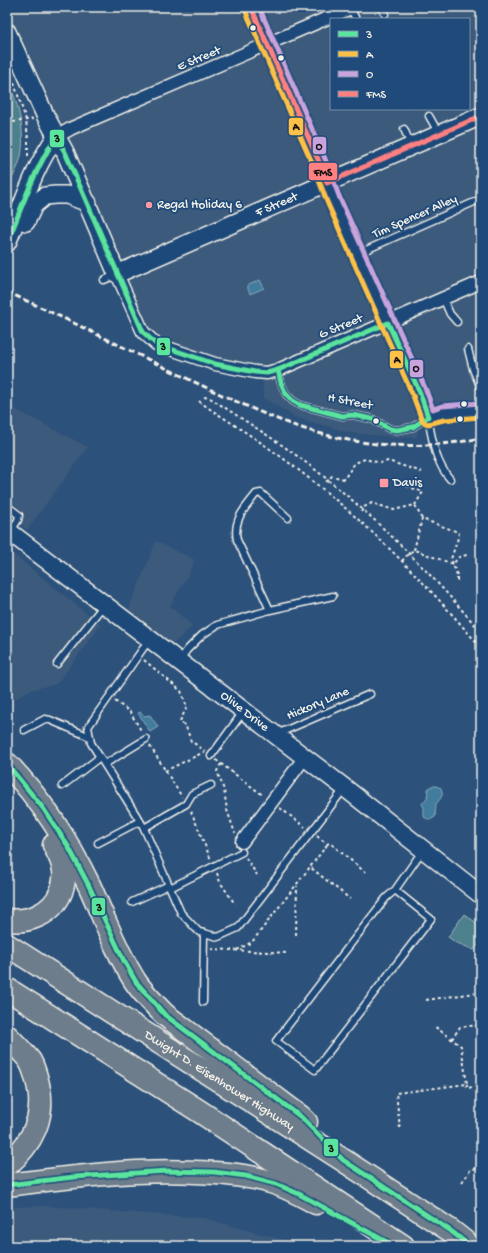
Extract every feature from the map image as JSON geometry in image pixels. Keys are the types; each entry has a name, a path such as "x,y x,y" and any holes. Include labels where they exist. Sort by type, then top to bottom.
{"highway":[{"path":"7,764 43,808 68,846 89,886 124,961 136,982 149,998 165,1015 301,1117 343,1160"},
{"path":"7,781 39,822 53,844 61,858 64,872 64,886 53,906 44,913 32,919 18,921 7,920"},
{"name":"Dwight D. Eisenhower Highway","path":"7,945 343,1160 451,1231 470,1246"},
{"path":"7,989 199,1111 403,1246"},
{"path":"7,1036 30,1062 36,1074 40,1091 40,1111 35,1129 27,1145 7,1165"},
{"path":"7,1185 74,1177 167,1170 214,1172 246,1176 276,1184 299,1194 394,1246"}],"street":[{"path":"251,7 320,164 357,254 420,393 428,417"},
{"name":"E Street","path":"336,18 353,11"},
{"name":"E Street","path":"56,137 72,128 330,20"},
{"path":"7,32 46,118 65,152 88,204 110,277"},
{"name":"F Street","path":"110,277 481,116"},
{"path":"7,243 38,166 56,137"},
{"path":"7,250 16,242 34,205 45,196 67,195 88,204"},
{"name":"G Street","path":"110,277 143,332 156,344 215,364 267,373 278,370 481,282"},
{"name":"H Street","path":"428,417 443,413 481,410"},
{"name":"Olive Drive","path":"8,531 305,757 481,895"},
{"path":"242,847 305,757"}],"lane":[{"path":"381,7 385,14"},
{"path":"429,116 439,134"},
{"path":"404,129 412,146"},
{"name":"Tim Spencer Alley","path":"357,254 481,200"},
{"path":"447,297 450,314 457,322"},
{"path":"468,349 473,369 481,388"},
{"name":"H Street","path":"278,370 281,383 286,394 300,405 342,416 352,415 372,419 390,429 397,430 413,427 428,417"},
{"path":"428,417 436,455 450,479"},
{"path":"270,610 237,540 235,532 239,516 256,494 261,493 288,518"},
{"path":"7,506 19,515 18,520 8,531"},
{"path":"179,661 187,650 202,635 216,625 270,610 333,596"},
{"path":"57,664 104,604"},
{"path":"150,639 88,727 91,743 144,828 181,913 199,932 218,936 238,928 345,788"},
{"name":"Hickory Lane","path":"275,735 370,694"},
{"path":"208,754 244,711"},
{"path":"24,730 45,719 90,737"},
{"path":"105,764 146,739"},
{"path":"62,786 100,757"},
{"path":"144,828 186,804 192,794 211,785"},
{"path":"98,843 140,821"},
{"path":"132,902 214,866 242,847"},
{"path":"395,890 431,919 315,1070 276,1041 386,898 395,890 423,850"},
{"path":"203,1002 204,933"}],"path":[{"path":"7,70 12,77"},
{"path":"14,81 26,120 28,157"},
{"path":"7,123 34,119"},
{"path":"204,397 210,398 289,450 327,481 409,553 455,601 481,632"},
{"path":"198,402 241,428 304,474 357,518 402,561 456,617 481,648"},
{"path":"327,481 332,476 344,479 355,463 365,459 380,463 388,460 422,472"},
{"path":"362,511 364,507 372,503 394,510 416,505 423,492 401,484"},
{"path":"402,561 414,550 422,519 416,505"},
{"path":"422,519 458,532 459,535 451,559 458,583"},
{"path":"414,550 453,564"},
{"path":"453,564 459,557 467,555"},
{"path":"109,697 130,712 165,771 193,814 220,882 236,904"},
{"path":"165,771 208,754"},
{"path":"221,764 217,771 224,790 227,810 242,847"},
{"path":"312,832 327,844 330,842 365,872"},
{"path":"237,950 252,942 327,844"},
{"path":"310,867 350,899"},
{"path":"296,935 297,885"},
{"path":"204,948 288,953"},
{"path":"426,1000 475,993"},
{"path":"452,1039 460,1027 481,1025"},
{"path":"434,1026 461,1046 467,1088 481,1086"},
{"path":"400,1128 396,1093 467,1084"},
{"path":"462,1182 471,1169 481,1168"}],"shaded area":[{"path":"7,7 481,7 481,410 443,413 418,425 417,437 400,438 351,433 297,418 263,398 262,369 156,344 56,137 7,28"},
{"path":"260,280 264,288 250,294 247,286"},
{"path":"7,405 88,447 27,530 7,514"},
{"path":"156,541 195,560 189,574 170,606 193,626 172,645 128,611"},
{"path":"7,549 101,625 57,684 30,690 7,704"},
{"path":"140,712 145,716 150,715 158,727 150,732 138,713"},
{"path":"431,786 441,788 442,795 436,804 435,817 430,820 424,817 424,808 422,803 427,798 428,789"},
{"path":"46,1206 204,1218 284,1240 295,1246 7,1246 7,1207"}],"green space":[{"path":"13,93 22,129 22,148 18,166 7,188 7,96"},
{"path":"464,914 481,926 481,941 474,950 455,942 448,937"}],"railway":[{"path":"7,292 220,394 296,426 341,439 381,444 441,444 481,438"}],"transit line":[{"name":"FMS","path":"251,7 327,183 481,116"},
{"name":"O","path":"259,7 326,161 339,196 426,390 433,409 442,406 480,403"},
{"name":"A","path":"245,10 314,167 327,202 413,396 422,420 428,424 444,420 481,417"},
{"name":"3","path":"7,243 41,162 56,137 65,152 143,332 156,344 215,364 255,372 267,373 278,370"},
{"name":"3","path":"388,323 420,393 428,417 413,427 397,430 390,429 372,419 353,415 342,416 300,405 286,394 281,383 278,370 388,323"},
{"name":"3","path":"7,764 43,808 68,846 89,886 124,961 136,982 165,1015 301,1117 343,1160 451,1231 470,1246"},
{"name":"3","path":"7,1185 74,1177 167,1171 214,1172 246,1176 276,1184 299,1194 394,1246"}],"place":[{"name":"Regal Holiday 6","path":"149,205"},
{"name":"Davis","path":"384,483"}]}
